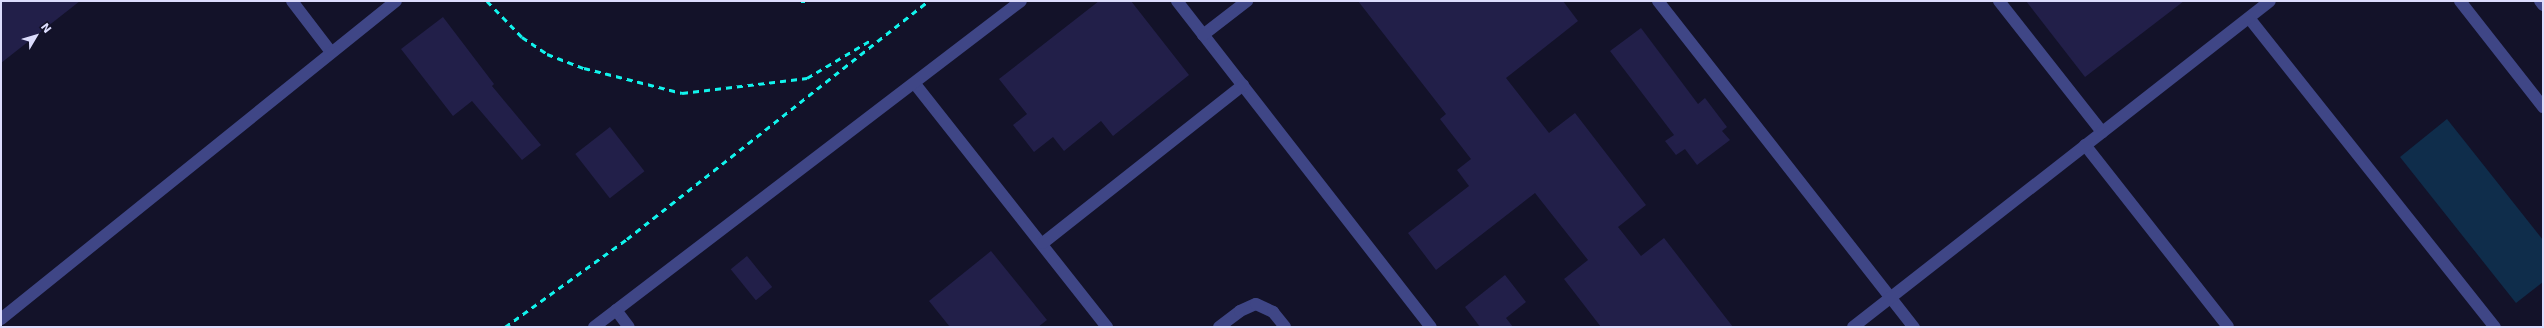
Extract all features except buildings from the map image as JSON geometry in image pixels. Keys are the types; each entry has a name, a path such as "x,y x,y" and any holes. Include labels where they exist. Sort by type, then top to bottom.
{"street":[{"path":"292,1 331,52"},
{"path":"1,319 396,1"},
{"path":"594,327 915,84 1021,1"},
{"path":"1177,1 1431,327"},
{"path":"1203,35 1247,1"},
{"path":"1658,1 1914,327"},
{"path":"1999,1 2102,132"},
{"path":"1853,327 2270,1"},
{"path":"2460,1 2543,107"},
{"path":"2540,1 2543,5"},
{"path":"2249,18 2495,327"},
{"path":"915,84 1043,243 1108,327"},
{"path":"1043,243 1243,85"},
{"path":"2085,145 2228,327"},
{"path":"1219,327 1240,311 1256,304 1273,312 1285,327"},
{"path":"616,310 629,327"}],"water":[{"path":"2447,119 2543,240 2543,282 2516,303 2400,157"}],"railway":[{"path":"487,1 522,37 547,54 584,68 682,93 807,78 871,40"},
{"path":"505,327 627,239 928,1"}]}
